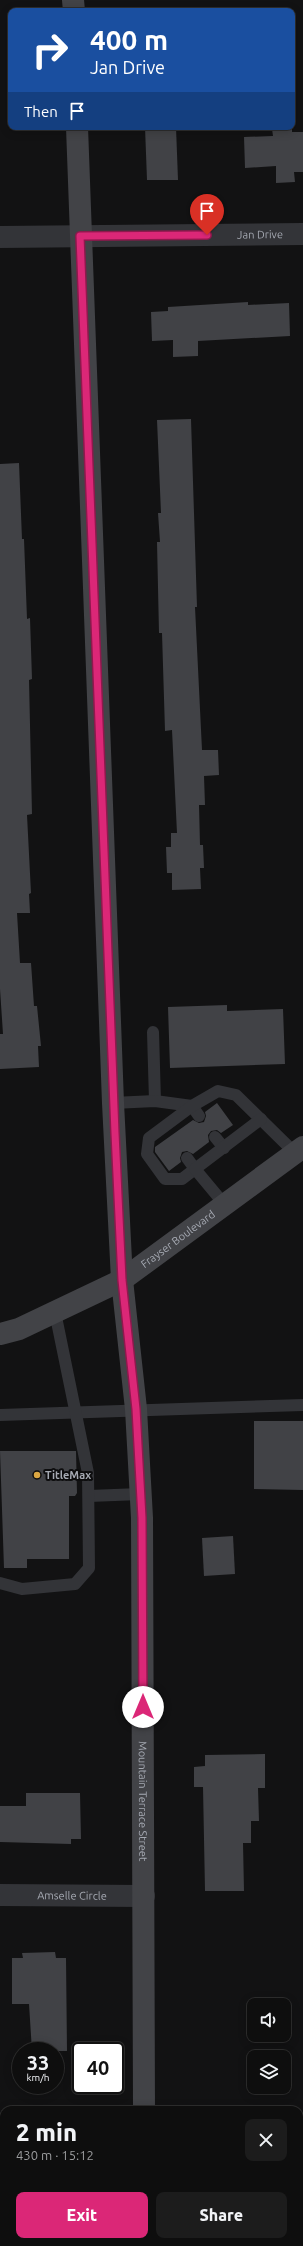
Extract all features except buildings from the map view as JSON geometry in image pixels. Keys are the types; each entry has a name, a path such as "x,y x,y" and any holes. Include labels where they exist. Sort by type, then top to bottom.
{"street":[{"name":"Mountain Terrace Street","path":"77,130 113,1103 122,1280 136,1409 140,1494 144,1896 144,2106"},
{"name":"Jan Drive","path":"0,237 303,234"},
{"name":"Frayser Boulevard","path":"0,1334 19,1329 122,1280 299,1150"},
{"name":"Amselle Circle","path":"0,1895 144,1896"}],"lane":[{"path":"153,1032 155,1101"},
{"path":"261,1119 182,1179 165,1179 147,1154 149,1138 167,1132 196,1111 218,1091 236,1095 261,1119 299,1150"},
{"path":"113,1103 155,1101 196,1111"},
{"path":"215,1137 224,1148"},
{"path":"188,1158 195,1169 225,1205"},
{"path":"0,1583 22,1589 75,1584 89,1568 88,1473 55,1312"},
{"path":"0,1415 136,1409 303,1405"},
{"path":"89,1496 140,1494"}],"place":[{"name":"TitleMax","path":"37,1475"}],"route":[{"path":"143,1707 142,1518 136,1409 122,1280 112,1087 80,236 207,235"}]}
